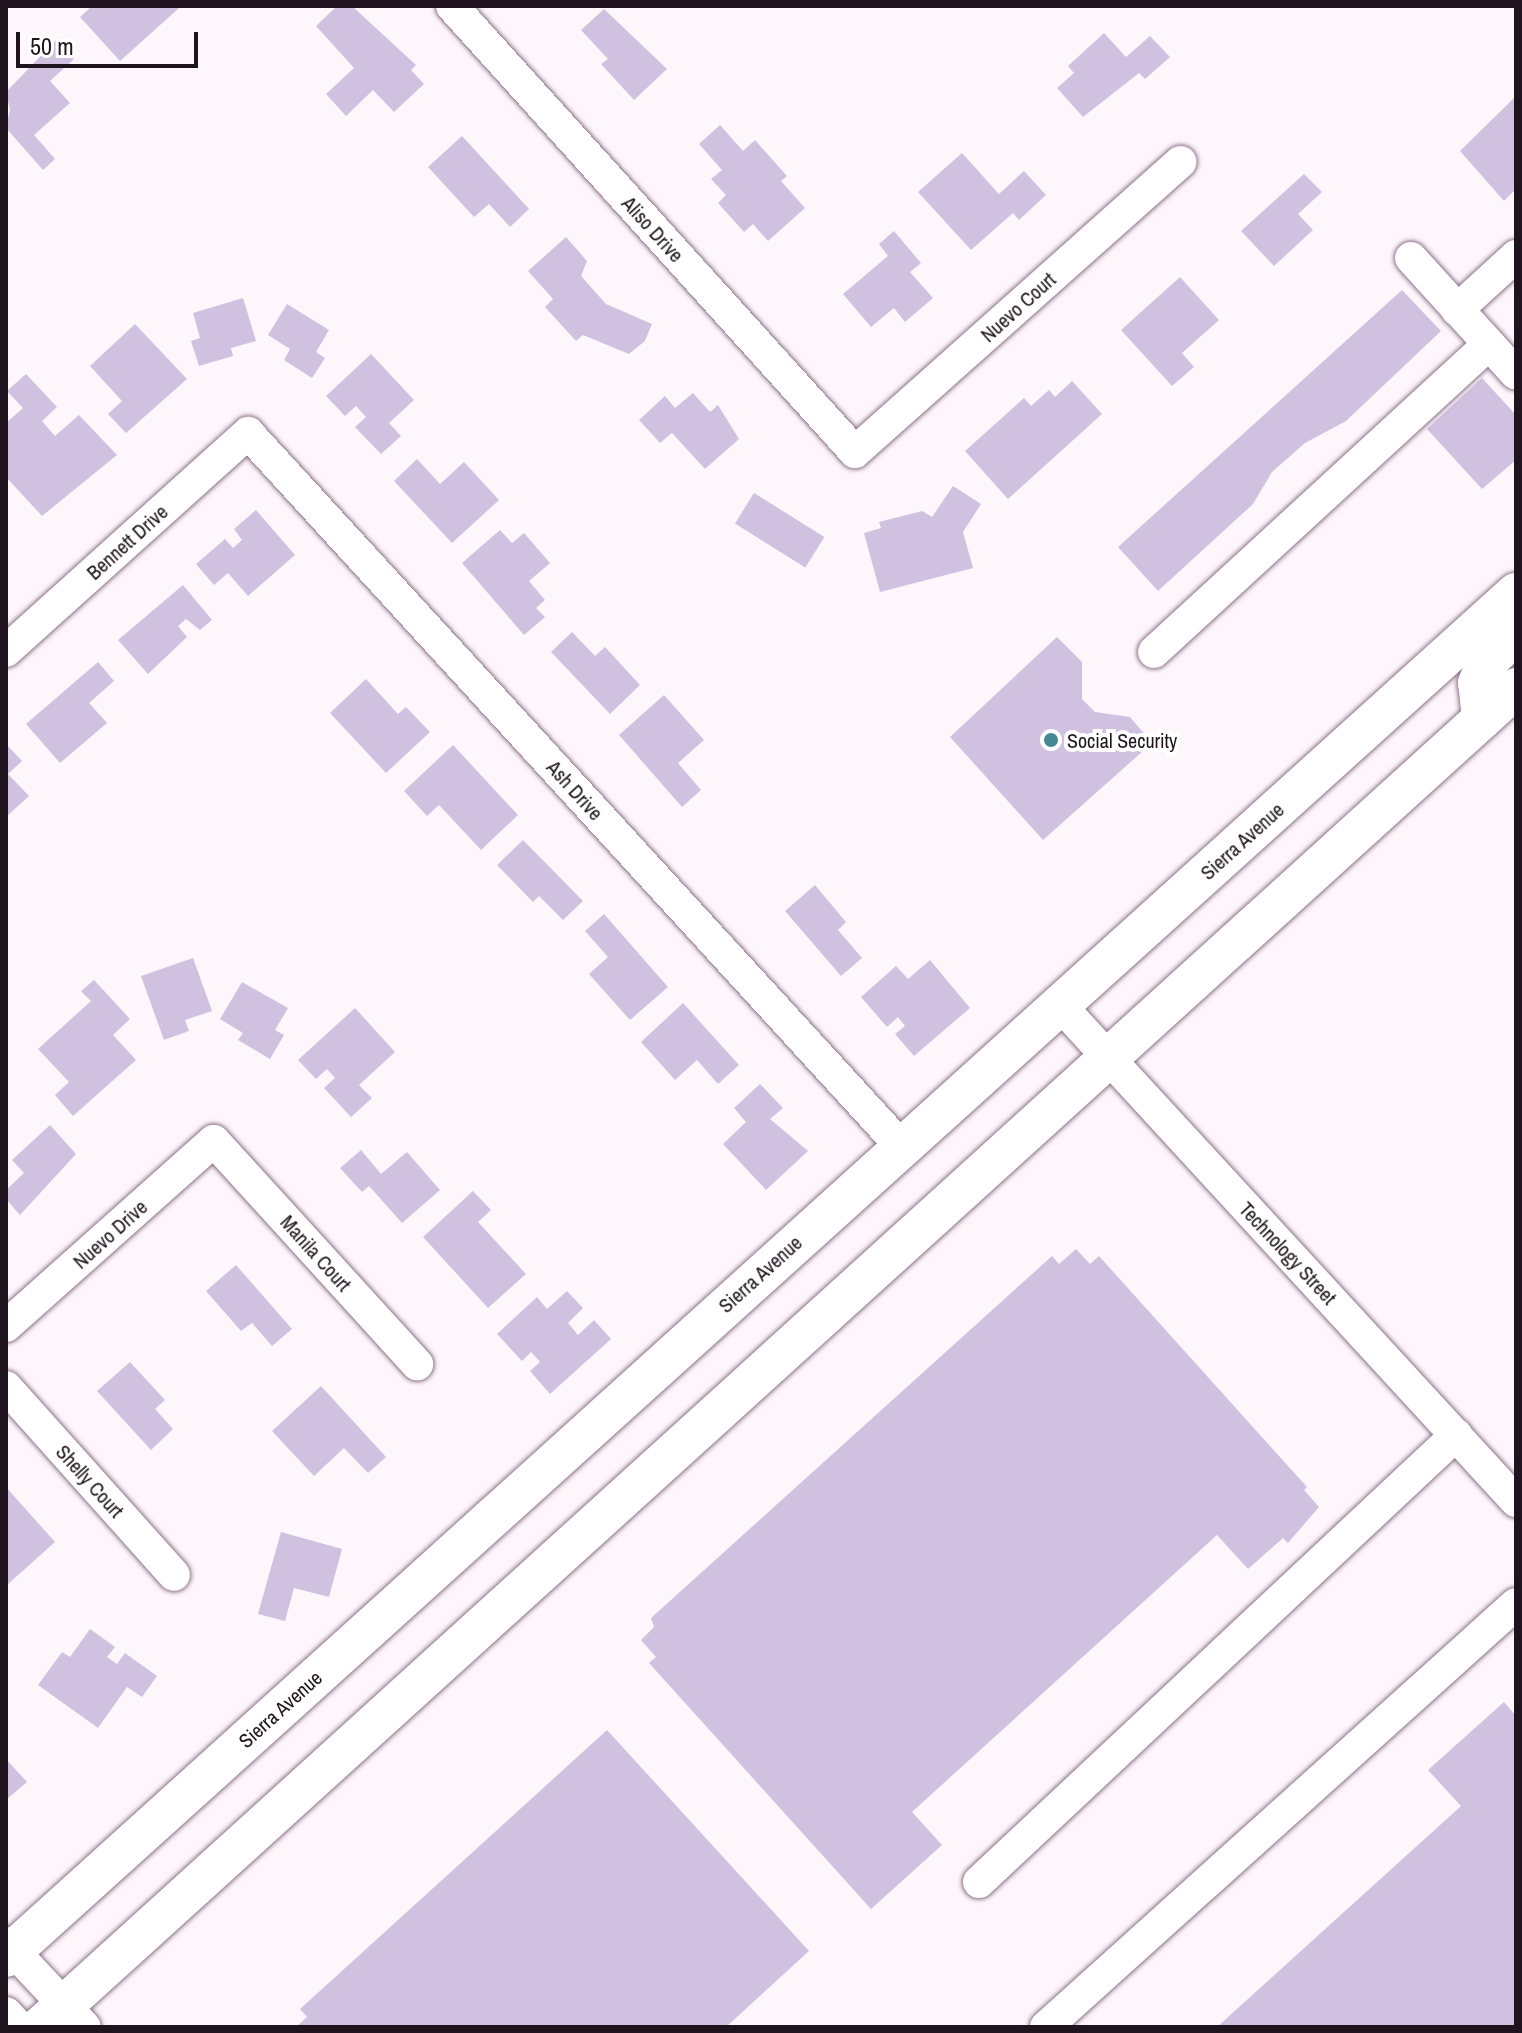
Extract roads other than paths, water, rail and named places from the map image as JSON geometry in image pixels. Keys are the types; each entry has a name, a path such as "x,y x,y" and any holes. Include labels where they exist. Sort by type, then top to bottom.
{"main road":[{"name":"Sierra Avenue","path":"8,1950 1516,593"},
{"path":"1482,719 1478,683 1482,672 1516,634"},
{"path":"63,2020 1108,1056 1516,688"}],"street":[{"name":"Aliso Drive","path":"452,6 855,452"},
{"name":"Nuevo Court","path":"855,452 1180,162"},
{"path":"1457,310 1516,256"},
{"path":"1411,258 1516,374"},
{"path":"1154,652 1489,344"},
{"name":"Bennett Drive","path":"6,651 248,433"},
{"name":"Ash Drive","path":"248,433 901,1146"},
{"name":"Technology Street","path":"1060,1005 1516,1501"},
{"name":"Nuevo Drive","path":"6,1326 214,1141"},
{"name":"Manila Court","path":"214,1141 417,1364"},
{"name":"Shelly Court","path":"6,1387 174,1575"},
{"path":"979,1882 1456,1435"},
{"path":"1046,2027 1516,1604"},
{"path":"8,1950 63,2020"},
{"path":"6,2013 19,2027"}],"place":[{"name":"Social Security","path":"1051,740"}]}
